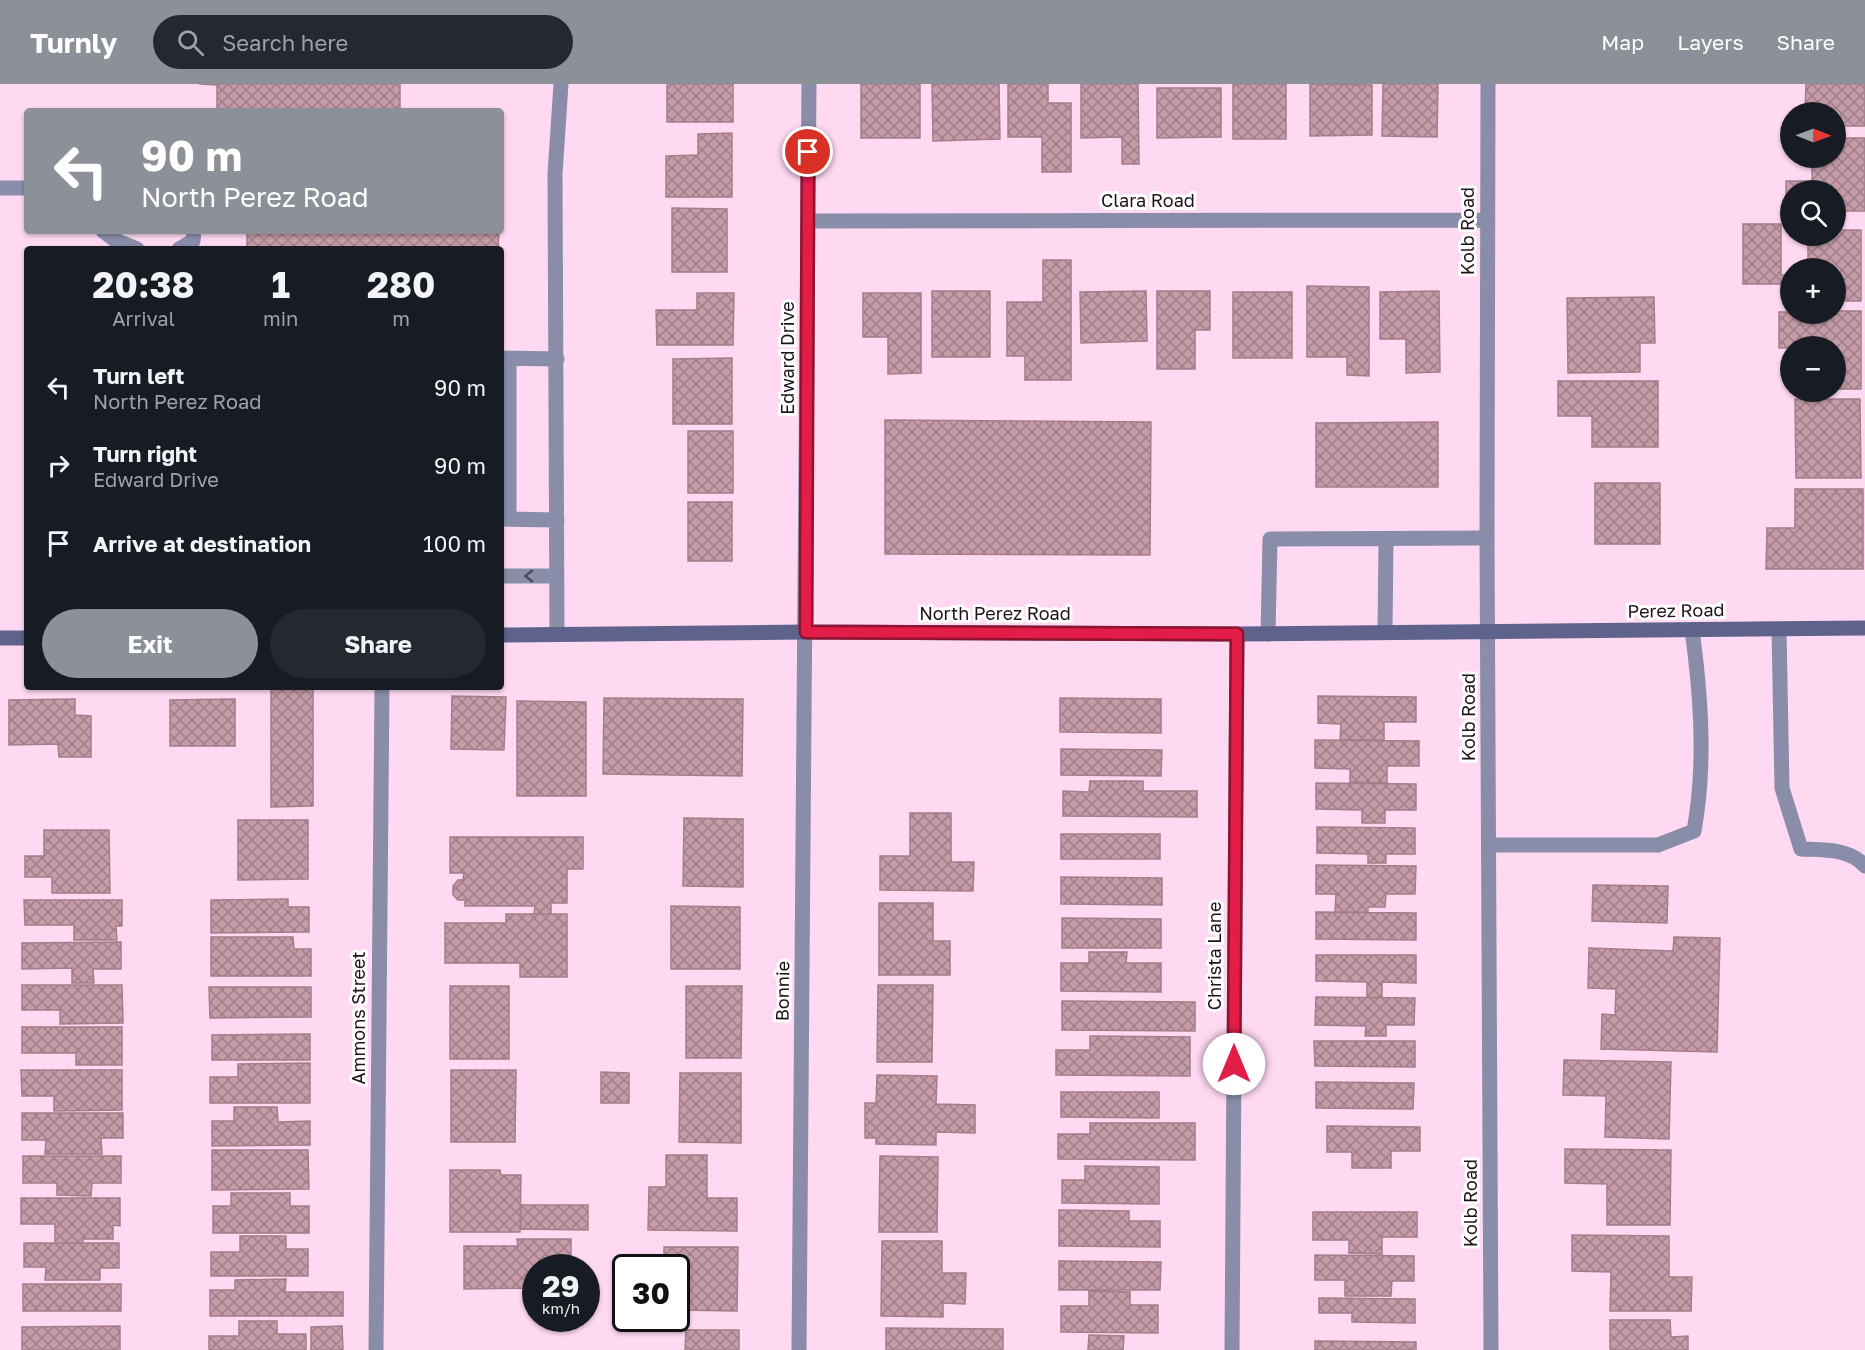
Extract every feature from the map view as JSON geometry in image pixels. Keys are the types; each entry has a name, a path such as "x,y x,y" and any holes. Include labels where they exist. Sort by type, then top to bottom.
{"street":[{"path":"557,634 555,174 561,84"},
{"name":"Edward Drive","path":"806,632 809,84"},
{"name":"Kolb Road","path":"1488,84 1487,538 1491,1350"},
{"path":"0,188 24,188"},
{"name":"Clara Road","path":"808,221 1488,220"},
{"path":"107,234 130,246"},
{"path":"184,246 193,241 194,234"},
{"path":"557,359 505,358 505,519 557,520"},
{"path":"1268,634 1270,538 1487,538"},
{"path":"1385,632 1386,539"},
{"path":"504,576 557,576"},
{"name":"Perez Road","path":"1488,632 1865,628"},
{"path":"1779,629 1782,788 1801,849 1841,852 1857,857 1865,866"},
{"path":"1489,845 1658,845 1694,831 1700,802 1700,755 1699,682 1692,630"},
{"name":"North Perez Road","path":"504,635 806,632 1268,634 1488,632"},
{"name":"Bonnie","path":"800,1350 806,632"},
{"name":"Christa Lane","path":"1232,1350 1237,634"},
{"path":"0,638 24,638"},
{"name":"Ammons Street","path":"376,1350 382,690"}],"building":[{"path":"199,84 400,84 400,108 217,108 217,85"},
{"path":"667,84 733,84 733,122 667,122"},
{"path":"861,84 920,84 920,138 861,138"},
{"path":"932,84 999,84 1000,139 933,141"},
{"path":"1008,84 1048,84 1048,103 1071,103 1071,172 1042,172 1042,137 1008,137"},
{"path":"1081,84 1138,84 1139,164 1122,164 1122,137 1081,138"},
{"path":"1233,84 1286,84 1286,139 1233,139"},
{"path":"1310,84 1372,85 1372,135 1310,136"},
{"path":"1383,84 1438,84 1437,137 1382,136"},
{"path":"1806,84 1865,84 1865,126 1846,126 1846,102 1805,102"},
{"path":"1157,88 1221,88 1221,137 1157,138"},
{"path":"732,133 732,197 666,197 666,156 698,155 698,134"},
{"path":"1846,138 1865,138 1865,211 1846,211 1846,180 1812,180 1812,168 1846,168"},
{"path":"672,208 727,209 727,272 672,272"},
{"path":"1743,224 1780,224 1780,284 1743,284"},
{"path":"1846,230 1861,230 1861,301 1846,301 1846,258 1808,258 1808,246 1846,246"},
{"path":"247,234 499,234 498,246 247,246"},
{"path":"1043,260 1071,260 1071,380 1025,380 1025,356 1007,356 1007,302 1043,302"},
{"path":"1307,286 1369,287 1369,376 1347,375 1347,357 1307,357"},
{"path":"932,291 990,291 990,357 932,357"},
{"path":"1146,291 1147,341 1081,343 1080,292"},
{"path":"1157,291 1210,291 1210,330 1195,330 1195,369 1157,369"},
{"path":"1439,291 1440,372 1406,373 1406,339 1380,339 1380,292"},
{"path":"1233,292 1292,292 1292,358 1233,358"},
{"path":"697,293 734,293 733,345 657,345 656,310 697,310"},
{"path":"863,293 921,293 921,373 888,374 888,337 863,337"},
{"path":"1654,297 1655,343 1640,343 1640,372 1568,373 1567,298"},
{"path":"1846,311 1861,311 1861,389 1846,389 1846,336 1780,336 1779,348 1779,312 1780,324 1846,324"},
{"path":"732,358 732,424 673,424 673,359"},
{"path":"1558,381 1658,381 1658,447 1592,447 1592,416 1558,416"},
{"path":"1846,399 1860,399 1861,478 1796,478 1795,402 1846,402"},
{"path":"885,420 1151,422 1150,555 885,554"},
{"path":"1438,422 1438,487 1316,487 1316,423"},
{"path":"688,431 733,431 733,493 688,493"},
{"path":"1595,483 1660,483 1660,544 1595,544"},
{"path":"1795,489 1863,489 1863,569 1766,569 1767,528 1795,528"},
{"path":"688,502 732,502 732,561 688,561"},
{"path":"271,690 313,690 313,806 271,807"},
{"path":"452,696 506,697 504,750 451,749"},
{"path":"1318,696 1416,697 1416,722 1384,722 1384,740 1340,740 1341,724 1318,723"},
{"path":"604,698 743,699 742,776 603,774"},
{"path":"1060,698 1161,699 1161,733 1060,732"},
{"path":"75,699 75,715 91,716 91,757 59,757 58,744 9,745 9,700"},
{"path":"235,699 235,746 170,746 170,700"},
{"path":"517,701 586,702 586,796 517,796"},
{"path":"1315,740 1419,741 1419,766 1387,766 1387,783 1350,782 1350,769 1315,768"},
{"path":"1061,749 1162,750 1161,776 1061,775"},
{"path":"1090,781 1143,781 1143,791 1197,791 1197,817 1063,816 1063,791 1089,792"},
{"path":"1316,783 1416,784 1416,810 1385,810 1385,823 1362,823 1362,810 1316,809"},
{"path":"910,813 951,813 951,862 974,862 973,891 880,890 880,856 910,856"},
{"path":"684,818 743,819 743,887 683,886"},
{"path":"238,820 308,820 308,879 238,880"},
{"path":"1317,827 1415,828 1415,854 1386,854 1386,863 1368,863 1368,854 1317,853"},
{"path":"44,830 109,830 110,893 52,893 52,877 25,877 25,856 44,856"},
{"path":"1061,834 1160,834 1160,859 1061,859"},
{"path":"450,837 583,837 583,869 567,869 567,903 551,903 551,914 534,914 535,906 465,906 465,900 458,900 453,895 453,886 458,880 463,880 464,873 450,873"},
{"path":"1316,865 1416,866 1415,894 1386,894 1385,907 1368,907 1368,912 1335,912 1336,894 1316,894"},
{"path":"1061,877 1162,878 1162,905 1061,904"},
{"path":"1593,885 1668,886 1667,923 1592,921"},
{"path":"288,899 288,907 309,907 309,932 211,933 211,900"},
{"path":"24,900 122,900 122,926 116,926 117,940 74,940 74,925 25,925"},
{"path":"879,903 933,903 933,941 950,941 950,975 879,975"},
{"path":"671,906 740,907 740,969 671,969"},
{"path":"1316,912 1416,913 1416,940 1316,939"},
{"path":"506,914 567,914 567,977 520,977 520,963 445,963 445,923 506,923"},
{"path":"1062,918 1161,919 1161,948 1062,948"},
{"path":"211,937 293,937 294,949 311,949 311,976 211,976"},
{"path":"1674,937 1720,938 1717,1052 1601,1049 1602,1014 1615,1015 1616,989 1588,988 1589,948 1673,951"},
{"path":"121,942 121,969 93,969 94,983 72,983 72,968 22,969 22,943"},
{"path":"1089,952 1127,952 1126,963 1161,963 1161,992 1061,991 1061,963 1089,963"},
{"path":"1316,955 1416,955 1416,983 1382,982 1382,997 1367,998 1367,982 1316,981"},
{"path":"22,985 122,985 123,1023 60,1024 60,1010 22,1010"},
{"path":"878,985 933,985 932,1062 877,1062"},
{"path":"450,986 509,986 509,1059 450,1059"},
{"path":"686,986 742,986 741,1058 686,1058"},
{"path":"209,987 311,987 311,1017 210,1018"},
{"path":"1316,997 1415,998 1414,1025 1386,1025 1386,1036 1365,1036 1366,1026 1315,1025"},
{"path":"1062,1001 1195,1002 1195,1031 1062,1030"},
{"path":"22,1027 122,1027 122,1065 76,1065 76,1053 22,1053"},
{"path":"310,1034 310,1060 212,1060 212,1035"},
{"path":"1090,1036 1190,1037 1190,1076 1056,1075 1056,1050 1090,1050"},
{"path":"1314,1041 1415,1041 1415,1067 1315,1066"},
{"path":"1564,1060 1671,1062 1669,1139 1605,1137 1606,1096 1563,1095"},
{"path":"310,1063 310,1103 210,1103 210,1077 238,1077 238,1064"},
{"path":"21,1070 122,1070 122,1110 54,1111 54,1096 22,1096"},
{"path":"451,1070 516,1070 515,1142 451,1142"},
{"path":"601,1072 629,1073 629,1103 601,1103"},
{"path":"680,1073 741,1073 741,1143 679,1142"},
{"path":"877,1075 937,1076 936,1104 975,1105 975,1133 936,1132 936,1145 876,1144 876,1138 865,1138 865,1103 876,1103"},
{"path":"1316,1082 1414,1083 1413,1109 1316,1108"},
{"path":"1061,1092 1159,1092 1159,1118 1061,1117"},
{"path":"234,1107 277,1107 278,1122 310,1121 310,1145 212,1146 212,1121 234,1121"},
{"path":"22,1113 123,1113 123,1138 101,1138 102,1154 45,1154 46,1140 22,1140"},
{"path":"1090,1123 1195,1123 1195,1160 1058,1159 1058,1134 1090,1134"},
{"path":"1327,1126 1420,1127 1420,1151 1391,1151 1391,1168 1352,1168 1352,1152 1327,1152"},
{"path":"1565,1149 1671,1150 1670,1225 1607,1225 1607,1184 1565,1183"},
{"path":"212,1150 308,1150 309,1189 212,1190"},
{"path":"666,1155 707,1155 707,1198 737,1198 737,1231 648,1230 649,1187 666,1187"},
{"path":"23,1156 121,1156 121,1183 92,1183 91,1196 57,1195 57,1183 23,1183"},
{"path":"880,1156 938,1157 937,1232 879,1232"},
{"path":"1085,1166 1159,1167 1159,1204 1062,1203 1062,1180 1085,1180"},
{"path":"450,1170 500,1170 501,1175 521,1175 520,1232 450,1232"},
{"path":"231,1193 290,1193 290,1206 309,1206 309,1233 213,1233 213,1206 231,1206"},
{"path":"21,1198 120,1198 120,1226 113,1225 113,1239 83,1239 83,1243 55,1243 55,1224 21,1224"},
{"path":"521,1205 588,1205 588,1230 521,1229"},
{"path":"1059,1210 1129,1211 1129,1221 1160,1221 1160,1247 1059,1246"},
{"path":"1313,1212 1417,1212 1417,1237 1382,1237 1382,1254 1349,1253 1349,1240 1313,1240"},
{"path":"1572,1235 1669,1236 1669,1277 1692,1277 1691,1311 1610,1311 1611,1272 1572,1271"},
{"path":"240,1236 286,1236 286,1249 308,1249 308,1276 211,1276 211,1252 240,1252"},
{"path":"517,1239 571,1239 571,1254 522,1254 522,1288 464,1289 464,1246 518,1246"},
{"path":"882,1241 942,1241 942,1273 966,1273 965,1304 943,1303 943,1317 881,1316"},
{"path":"24,1243 119,1243 119,1268 100,1268 100,1280 45,1280 46,1267 24,1267"},
{"path":"664,1247 738,1247 737,1311 690,1310 690,1254 664,1254"},
{"path":"1315,1255 1414,1256 1414,1281 1392,1281 1391,1296 1345,1296 1345,1280 1315,1280"},
{"path":"1059,1261 1161,1262 1160,1290 1059,1290"},
{"path":"286,1279 285,1292 343,1292 343,1316 210,1316 210,1290 235,1290 235,1280"},
{"path":"23,1284 121,1284 121,1311 23,1311"},
{"path":"1089,1291 1130,1292 1130,1305 1158,1305 1158,1333 1061,1332 1061,1306 1089,1306"},
{"path":"1319,1298 1415,1299 1415,1323 1352,1322 1352,1313 1319,1313"},
{"path":"1610,1320 1670,1320 1671,1337 1688,1336 1688,1350 1610,1350"},
{"path":"239,1321 277,1321 277,1334 306,1334 306,1350 209,1350 209,1336 239,1336"},
{"path":"120,1326 120,1350 22,1350 22,1327"},
{"path":"342,1326 343,1350 311,1350 311,1327"},
{"path":"886,1328 1003,1329 1003,1350 886,1350"},
{"path":"690,1330 739,1330 739,1350 685,1350 686,1332"},
{"path":"1089,1335 1124,1336 1123,1350 1088,1350"},
{"path":"1315,1341 1416,1342 1416,1350 1315,1350"}],"route":[{"path":"808,152 806,632 1237,634 1234,1064"}]}
